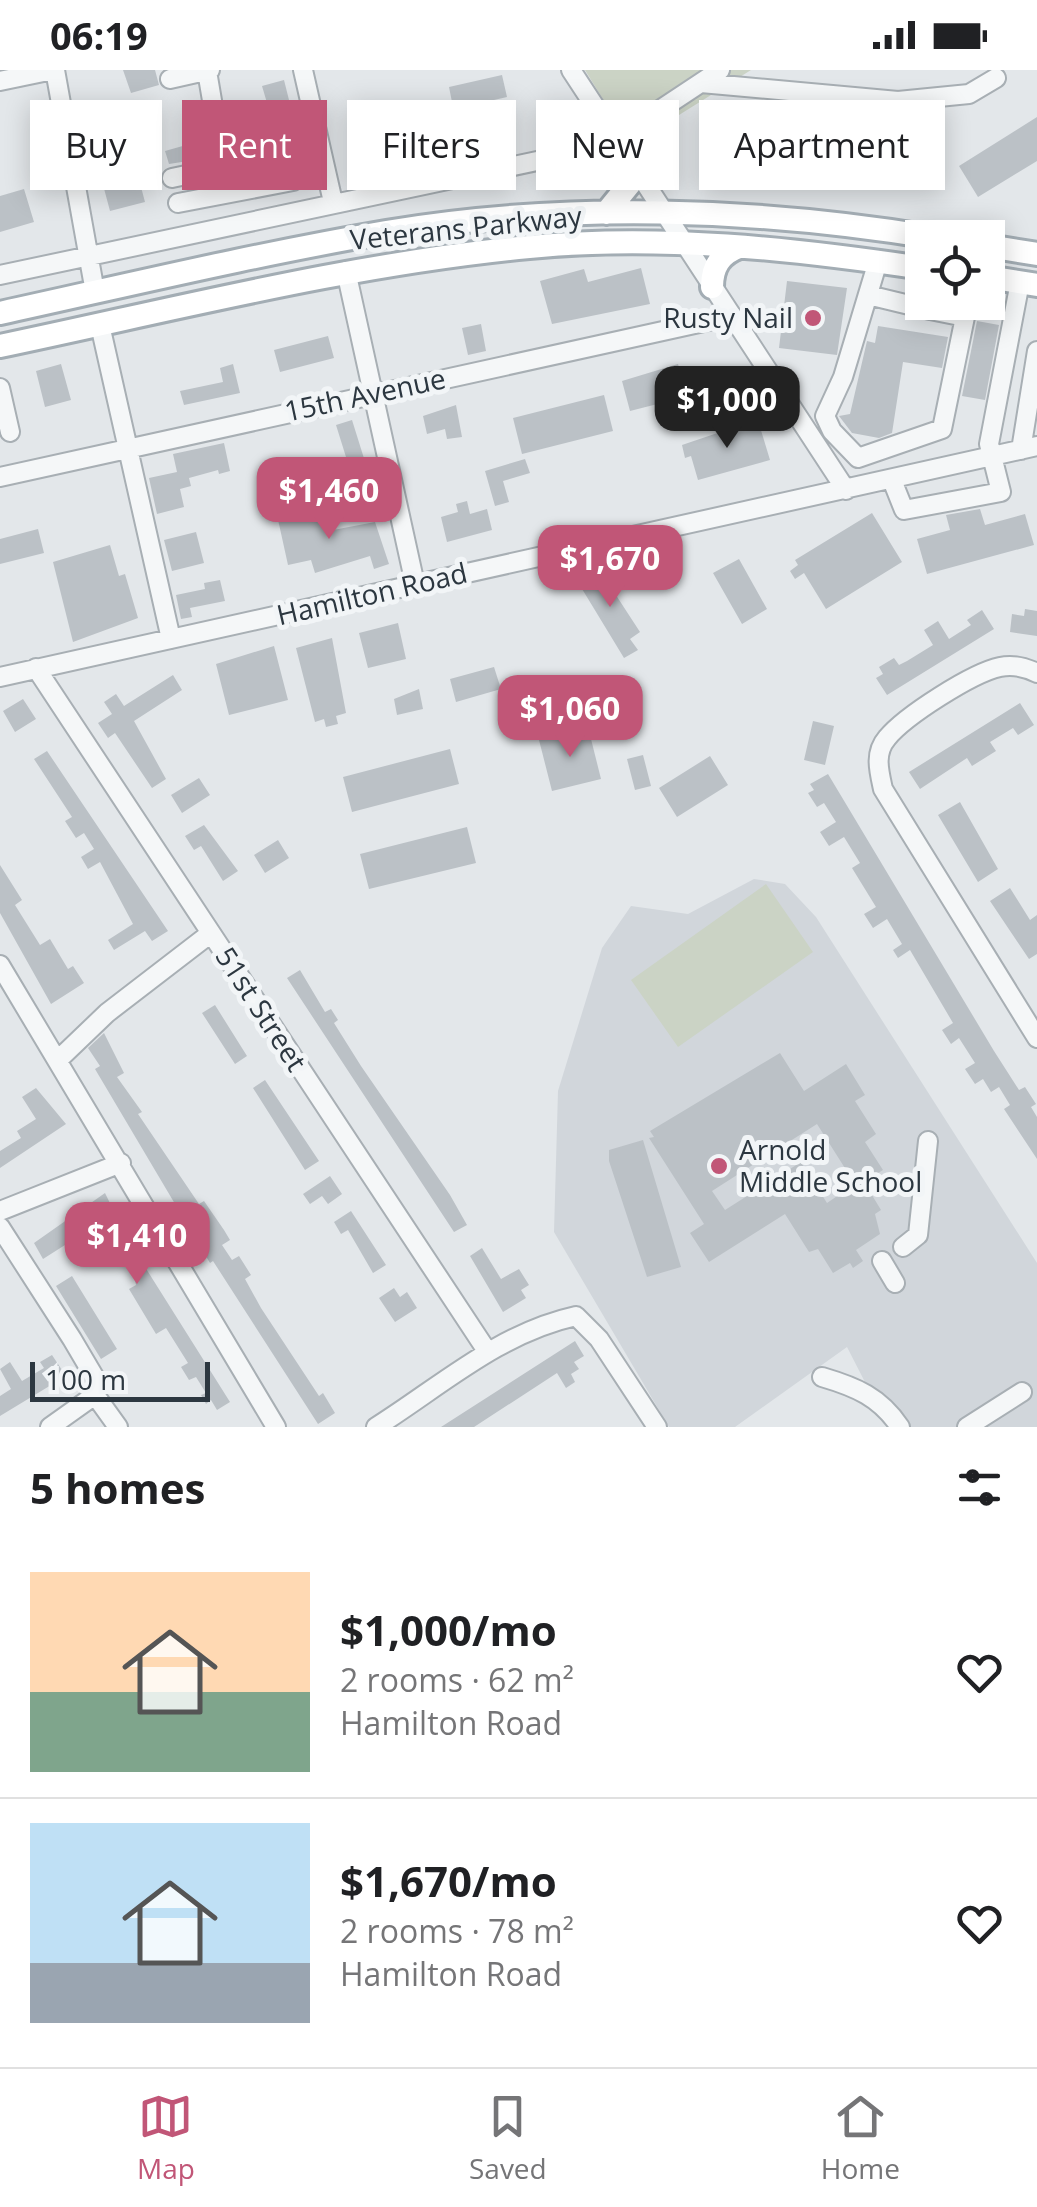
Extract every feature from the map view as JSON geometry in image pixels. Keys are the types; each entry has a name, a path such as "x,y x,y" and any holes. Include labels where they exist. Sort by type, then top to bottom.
{"main road":[{"path":"606,213 625,190"},
{"name":"Veterans Parkway","path":"0,313 388,232 606,213 663,213 905,232"},
{"name":"Veterans Parkway","path":"0,346 346,271 531,246 683,243 905,265"},
{"path":"712,287 717,264 727,252 740,247"},
{"path":"1005,249 1037,254"}],"street":[{"path":"0,81 54,70 86,256 96,292"},
{"path":"170,79 208,70 212,100"},
{"path":"302,70 332,202"},
{"path":"570,70 590,100"},
{"path":"675,100 720,70"},
{"path":"701,83 898,101 969,94 996,78"},
{"name":"Veterans Parkway","path":"0,275 332,202 536,168"},
{"path":"172,178 182,176"},
{"path":"178,203 240,190"},
{"path":"648,190 846,490"},
{"path":"228,192 235,224"},
{"path":"805,428 825,416 843,377 878,261"},
{"path":"346,271 415,584"},
{"path":"892,480 904,510 1002,492 989,444 1028,284"},
{"path":"868,295 905,301"},
{"name":"15th Avenue","path":"0,477 732,316"},
{"path":"825,416 832,430 858,458 942,429 963,320"},
{"path":"100,325 171,639"},
{"path":"1032,450 1037,351"},
{"path":"0,388 10,432"},
{"name":"Hamilton Road","path":"0,677 1032,450"},
{"path":"1037,673 1024,666 1001,667 979,674 886,738 877,762 883,789 1037,1038"},
{"name":"51st Street","path":"36,668 487,1351"},
{"path":"58,1060 107,1013 211,933"},
{"path":"0,965 276,1427"},
{"path":"903,1247 918,1235 928,1141"},
{"path":"0,1212 121,1163"},
{"path":"0,1227 95,1378 95,1395 118,1427"},
{"path":"882,1261 896,1283"},
{"path":"376,1427 487,1351 548,1323 576,1316 588,1325 657,1427"},
{"path":"822,1377 861,1388 890,1411 900,1427"},
{"path":"967,1427 1022,1392"},
{"path":"50,1427 95,1395"}],"shaded area":[{"path":"585,70 751,70 679,115 679,100 603,100"},
{"path":"754,879 785,884 816,917 1037,1263 1037,1427 888,1427 847,1347 735,1427 669,1427 554,1232 558,1091 602,948 631,906 688,914"},
{"path":"766,884 813,952 678,1047 631,980"}],"building":[{"path":"123,70 155,70 159,85 131,93"},
{"path":"502,75 507,97 452,100 449,87"},
{"path":"284,80 289,100 266,100 262,86"},
{"path":"1037,117 1037,161 978,197 959,166"},
{"path":"182,146 182,162 169,164 165,151"},
{"path":"24,189 34,222 0,232 0,196"},
{"path":"104,190 142,190 145,202 110,211"},
{"path":"641,268 650,304 552,324 540,281 584,269 588,282"},
{"name":"Rusty Nail","path":"787,281 847,288 837,355 779,348"},
{"path":"977,321 999,325 985,400 962,396"},
{"path":"481,324 486,351 468,355 462,328"},
{"path":"878,326 948,337 942,368 903,362 892,433 879,438 852,433 839,416 850,414 867,341 875,343"},
{"path":"328,336 334,358 280,372 274,350"},
{"path":"61,364 71,400 45,407 36,371"},
{"path":"233,364 240,393 184,405 180,391 223,382 220,368"},
{"path":"678,364 684,384 728,372 736,403 682,417 677,399 630,411 622,381"},
{"path":"604,395 613,431 522,454 513,418"},
{"path":"456,405 462,437 447,439 445,429 427,434 423,416"},
{"path":"352,420 367,468 351,473 336,425"},
{"path":"747,423 749,430 760,427 770,460 698,480 691,456 685,458 682,445"},
{"path":"224,443 230,471 219,474 218,470 189,478 191,486 180,489 184,507 157,514 149,478 177,472 173,454"},
{"path":"525,459 530,473 503,481 509,502 495,506 485,471"},
{"path":"467,501 470,514 487,509 492,530 447,542 441,517 458,512 456,504"},
{"path":"321,509 328,531 375,522 389,564 374,569 370,556 315,573 311,560 288,565 277,515"},
{"path":"980,509 985,525 1025,514 1034,545 927,574 917,539 950,530 946,515"},
{"path":"872,513 902,562 826,609 804,573 795,579 790,571 798,565 795,560"},
{"path":"38,529 44,553 0,564 0,539"},
{"path":"196,532 204,563 172,571 164,540"},
{"path":"110,545 119,576 125,574 138,618 73,642 53,562"},
{"path":"739,559 767,609 742,624 713,573"},
{"path":"597,566 640,632 630,639 638,650 624,658 576,579"},
{"path":"220,580 225,601 190,608 192,617 181,619 176,595 205,589 204,583"},
{"path":"1025,609 1037,611 1037,636 1010,632 1012,614 1024,616"},
{"path":"982,610 994,629 887,695 876,678 883,674 879,667 894,658 899,665 933,645 924,630 938,621 949,639 971,625 967,620"},
{"path":"398,623 406,659 368,668 359,633"},
{"path":"332,638 346,713 336,716 338,724 326,727 324,719 315,722 296,648"},
{"path":"274,646 288,700 229,715 216,664"},
{"path":"494,667 501,689 456,702 450,679"},
{"path":"173,675 182,690 134,721 166,779 152,788 115,733 108,738 98,723 112,714 104,702 116,694 124,706"},
{"path":"419,689 423,709 397,715 394,699"},
{"path":"23,699 36,719 15,732 3,711"},
{"path":"1020,703 1034,725 1018,735 1013,728 990,742 996,751 972,766 967,758 920,789 909,772"},
{"path":"813,721 834,726 825,765 804,760"},
{"path":"583,729 586,740 591,739 601,779 552,791 539,740"},
{"path":"450,749 459,784 352,812 343,777"},
{"path":"47,751 168,931 152,941 145,931 114,950 108,940 133,924 100,862 88,869 81,857 94,849 84,833 76,838 65,821 72,817 34,759"},
{"path":"643,755 651,786 635,790 627,759"},
{"path":"710,756 728,785 677,817 659,788"},
{"path":"828,774 994,1051 1019,1090 1025,1087 1036,1104 1031,1107 1037,1117 1037,1159 1004,1109 1010,1105 999,1087 991,1092 983,1079 975,1084 965,1069 975,1063 959,1038 951,1044 942,1030 953,1023 910,950 898,958 893,950 902,944 887,919 873,928 864,914 876,907 852,868 860,863 844,837 829,846 820,832 836,822 824,803 817,807 808,793 814,790 810,784"},
{"path":"199,778 210,795 182,813 171,795"},
{"path":"960,802 998,869 978,882 938,815"},
{"path":"204,825 238,871 223,881 201,846 194,850 185,836"},
{"path":"467,827 476,863 369,889 360,854"},
{"path":"278,840 289,858 265,873 254,855"},
{"path":"0,865 22,900 15,905 40,945 50,939 68,969 73,966 84,983 51,1004 0,913"},
{"path":"1010,888 1030,920 1037,915 1037,954 1029,959 990,901"},
{"path":"300,970 325,1012 331,1009 338,1020 334,1023 361,1066 467,1225 454,1232 287,978"},
{"path":"215,1005 247,1056 235,1064 202,1013"},
{"path":"104,1033 124,1073 117,1077 142,1112 138,1114 199,1204 204,1201 224,1230 230,1240 222,1245 232,1260 239,1256 251,1275 245,1279 261,1308 319,1396 323,1393 335,1413 318,1424 213,1261 210,1263 95,1069 100,1066 88,1048"},
{"name":"Arnold Middle School","path":"780,1053 804,1091 846,1064 865,1095 855,1101 876,1134 865,1142 883,1170 864,1182 881,1210 875,1214 880,1234 856,1250 863,1261 833,1273 818,1249 809,1252 785,1214 709,1262 690,1233 704,1224 649,1138 654,1137 650,1131","holes":["817,1124 855,1184 827,1203 801,1162 725,1210 712,1191"]},
{"path":"265,1080 319,1161 305,1170 253,1088"},
{"path":"36,1088 66,1124 0,1168 0,1151 21,1138 17,1131 36,1119 22,1097"},
{"path":"643,1140 681,1267 647,1277 609,1161 609,1150"},
{"path":"330,1176 342,1194 328,1204 322,1196 310,1204 303,1194"},
{"path":"105,1193 128,1240 230,1402 217,1410 211,1400 206,1404 201,1395 206,1393 196,1377 189,1380 181,1367 188,1363 166,1328 156,1334 129,1289 136,1285 134,1277 98,1224 43,1259 34,1243"},
{"path":"351,1211 386,1265 373,1273 348,1230 341,1234 334,1222"},
{"path":"482,1248 501,1279 519,1269 529,1285 521,1290 526,1298 503,1312 470,1256"},
{"path":"72,1276 117,1349 101,1359 56,1286"},
{"path":"394,1288 400,1297 407,1292 417,1308 395,1322 379,1298"},
{"path":"575,1341 584,1356 574,1362 579,1369 571,1374 575,1382 566,1388 557,1373 474,1427 441,1427"},
{"path":"52,1355 66,1376 0,1416 0,1396 11,1389 0,1369 10,1362 22,1381 44,1368 40,1362"}],"place":[{"name":"Rusty Nail","path":"813,318"},
{"name":"Arnold Middle School","path":"719,1166"}]}
